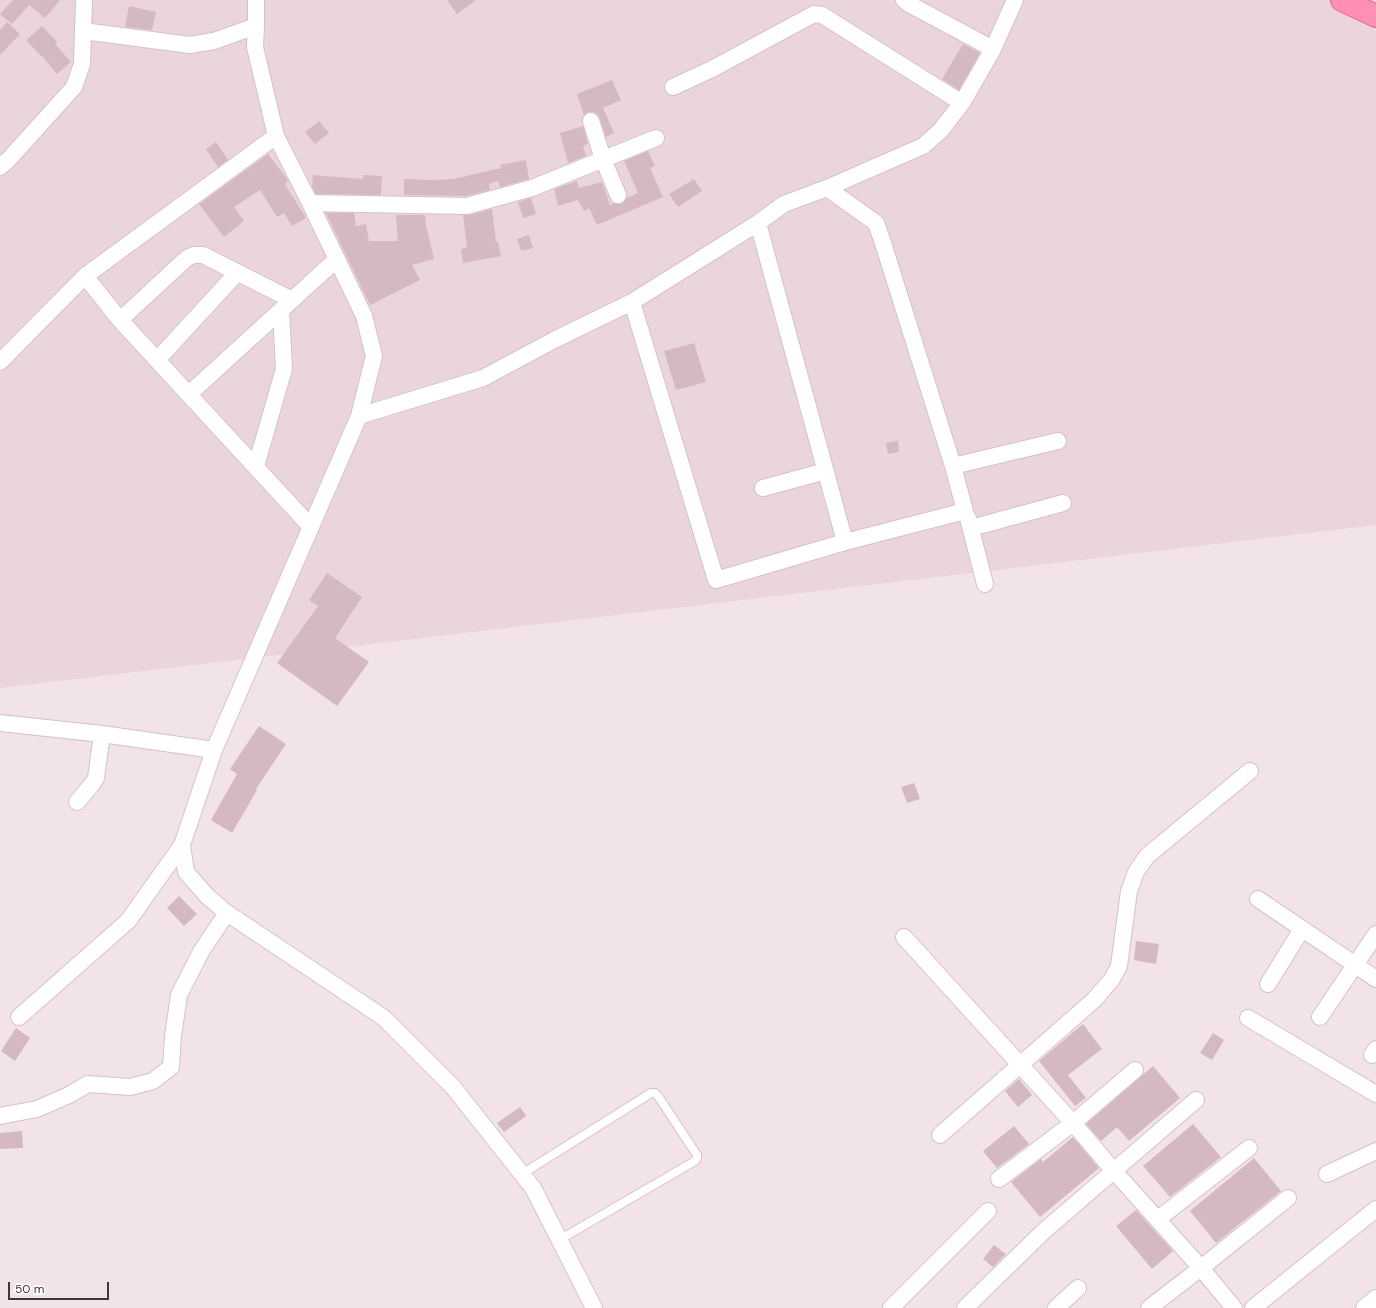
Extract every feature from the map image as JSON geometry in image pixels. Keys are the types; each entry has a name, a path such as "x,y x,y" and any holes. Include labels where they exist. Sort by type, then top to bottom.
{"main road":[{"path":"1342,0 1376,16"}],"street":[{"path":"3,159 74,87 82,64 84,0"},
{"path":"19,1017 128,921 182,845 214,750 359,416 374,356 364,316 276,136 255,47 256,0"},
{"path":"904,0 993,49"},
{"path":"359,416 483,378 554,340 632,302 784,204 827,188 923,146 940,131 962,103 993,49 1015,0"},
{"path":"673,87 712,69 814,14 822,14 962,103"},
{"path":"83,31 190,45 214,41 256,26"},
{"path":"591,120 603,160 618,195"},
{"path":"0,362 85,276 276,136"},
{"path":"310,203 467,206 532,188 656,138"},
{"path":"827,188 876,223 886,250 953,466 985,584"},
{"path":"758,222 845,542"},
{"path":"120,320 187,258 194,255 203,255 237,273 286,305"},
{"path":"189,394 336,259"},
{"path":"157,360 237,273"},
{"path":"85,276 120,320 312,527"},
{"path":"632,302 716,580 845,542 965,511"},
{"path":"256,466 284,369 286,305"},
{"path":"953,466 1058,441"},
{"path":"763,488 826,471"},
{"path":"971,528 1063,503"},
{"path":"0,723 102,734 214,750"},
{"path":"77,802 96,778 102,734"},
{"path":"940,1135 1094,1000 1112,979 1118,966 1129,891 1136,872 1147,856 1250,771"},
{"path":"182,845 186,872 207,896 227,913 384,1018 453,1087 533,1188 594,1308"},
{"path":"1258,899 1376,979"},
{"path":"0,1116 37,1109 69,1095 88,1084 130,1087 153,1081 171,1067 173,1036 179,995 202,950 227,913"},
{"path":"1268,984 1302,929"},
{"path":"1320,1016 1376,934"},
{"path":"904,937 1073,1122 1114,1171 1201,1268 1234,1308"},
{"path":"1248,1018 1376,1094"},
{"path":"999,1179 1073,1122 1135,1070"},
{"path":"965,1308 1044,1231 1196,1100"},
{"path":"1158,1219 1249,1148"},
{"path":"1327,1174 1376,1151"},
{"path":"1149,1308 1288,1198"},
{"path":"1253,1308 1376,1209"},
{"path":"891,1308 988,1211"},
{"path":"1056,1308 1078,1288"},
{"path":"1364,1308 1376,1298"}],"lane":[{"path":"522,1174 651,1093 655,1093 658,1096 696,1155 697,1158 695,1161 559,1240"}],"shaded area":[{"path":"0,0 1376,0 1376,525 0,688"}],"building":[{"path":"13,0 60,0 45,18 29,5 12,24 0,14"},
{"path":"447,0 476,0 457,14"},
{"path":"129,6 156,12 152,30 125,27"},
{"path":"7,22 20,34 0,55 0,30"},
{"path":"42,26 57,42 55,44 71,62 57,74 26,40"},
{"path":"963,44 980,53 959,90 942,79"},
{"path":"612,80 621,100 603,108 614,133 606,137 598,114 588,112 584,115 577,94"},
{"path":"319,121 329,133 315,144 305,132"},
{"path":"583,126 588,144 583,146 586,156 568,163 560,133"},
{"path":"216,142 228,160 218,167 206,149"},
{"path":"648,151 655,166 650,168 663,197 597,225 589,208 584,211 578,200 558,206 554,189 577,181 579,188 602,182 610,205 614,203 622,204 627,198 638,193 624,161"},
{"path":"268,154 288,180 285,184 306,218 292,226 284,213 277,217 260,190 234,207 244,221 224,237 199,204"},
{"path":"526,160 529,179 500,187 498,181 489,184 490,190 466,196 404,195 404,179 453,179 501,168 500,165"},
{"path":"313,175 363,179 363,175 382,176 381,195 316,194 312,187"},
{"path":"694,179 702,191 678,207 669,194"},
{"path":"531,198 536,214 523,218 518,202"},
{"path":"492,209 496,242 498,242 501,256 463,263 461,249 467,248 463,215 470,215"},
{"path":"326,213 354,213 356,226 366,224 369,241 398,241 396,215 425,215 434,259 412,265 420,280 370,305"},
{"path":"529,235 533,248 521,251 517,239"},
{"path":"694,343 706,382 676,390 664,351"},
{"path":"898,441 899,452 888,454 886,443"},
{"path":"327,573 362,597 335,638 369,662 337,706 277,663 318,606 309,600"},
{"path":"259,726 286,744 256,789 257,790 232,833 211,820 237,774 230,769"},
{"path":"914,783 920,799 907,803 901,787"},
{"path":"179,896 197,914 184,926 167,908"},
{"path":"1136,941 1159,944 1156,964 1134,960"},
{"path":"1083,1024 1102,1049 1068,1075 1086,1098 1075,1106 1039,1061"},
{"path":"16,1028 30,1038 15,1061 1,1051"},
{"path":"1213,1033 1224,1040 1212,1060 1200,1053"},
{"path":"1153,1066 1180,1098 1129,1141 1117,1127 1101,1141 1086,1124"},
{"path":"1019,1079 1032,1095 1018,1107 1005,1091"},
{"path":"520,1107 526,1116 504,1132 497,1123"},
{"path":"1193,1124 1221,1157 1170,1197 1143,1166"},
{"path":"1014,1126 1029,1144 997,1168 983,1151"},
{"path":"22,1131 23,1148 0,1149 0,1133"},
{"path":"1073,1137 1099,1168 1040,1217 1011,1182 1041,1159 1043,1162"},
{"path":"1254,1158 1281,1191 1216,1243 1190,1211"},
{"path":"1136,1210 1173,1251 1152,1269 1116,1226"},
{"path":"994,1245 1006,1254 993,1267 983,1259"}]}
